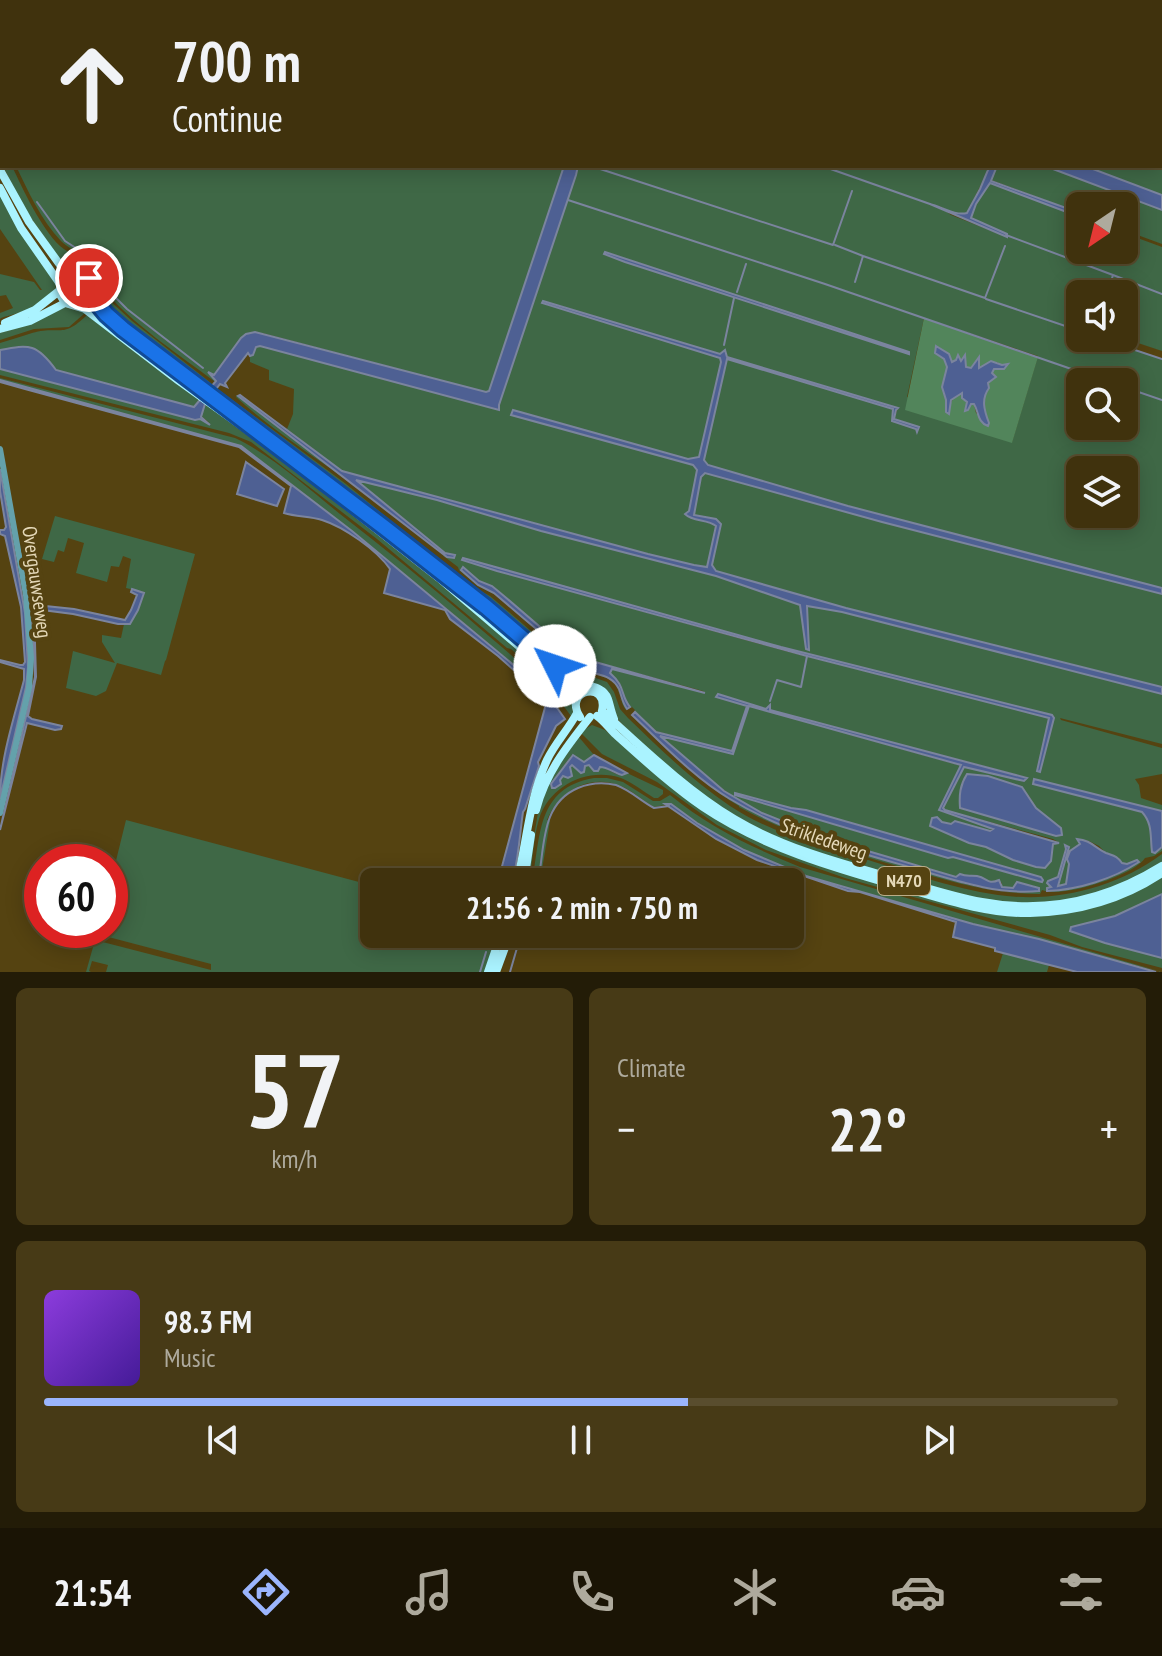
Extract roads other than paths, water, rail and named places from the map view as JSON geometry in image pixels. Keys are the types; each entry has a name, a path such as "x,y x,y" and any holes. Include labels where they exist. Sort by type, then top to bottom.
{"main road":[{"name":"N470","path":"0,170 63,290 74,302 82,301 336,489 486,607 568,684 581,700 581,711 595,717"},
{"name":"N470","path":"0,188 21,228 51,262 87,275 103,317"},
{"name":"N470","path":"63,290 75,275 83,280 87,289 82,301"},
{"path":"0,327 30,321 48,311 63,290"},
{"path":"0,327 35,310 63,290"},
{"name":"N470","path":"568,684 603,691 607,696 612,725"},
{"name":"N470","path":"579,697 592,691 598,694 603,702 595,717"},
{"path":"520,868 539,779 548,757 577,713 579,697"},
{"name":"N470","path":"577,713 582,718 595,717"},
{"path":"526,868 542,791 558,760 595,717"},
{"name":"Strikledeweg","path":"595,717 612,725 693,791 749,827 817,855 957,896 1026,907 1069,903 1120,889 1162,866"},
{"name":"Strikledeweg","path":"612,725 659,774 704,808 746,832 802,856 939,898 1002,912 1054,912 1105,900 1162,873"},
{"path":"488,972 496,948"},
{"path":"496,972 505,948"}],"street":[{"name":"Overgauwseweg","path":"0,449 26,595 31,658 29,688 0,813"}],"water":[{"path":"563,168 578,168 499,410 260,346 256,347 253,355 248,353 225,383 227,387 220,384 205,404 201,417 210,425 200,419 0,369 0,350 32,348 56,370 194,407 216,381 208,372 214,375 241,338 255,332 489,391"},
{"path":"986,168 996,168 991,181 1066,208 1066,212 990,183 971,218 1007,234 1007,237 930,204 967,213 988,170"},
{"path":"1050,168 1090,168 1162,195 1162,210 1138,201 1138,192 1114,192"},
{"path":"605,252 909,352 909,354 625,262"},
{"path":"543,301 720,354 725,350 727,357 898,408 894,419 919,427 917,432 892,421 893,409 727,359 704,460 708,465 848,506 1162,588 1162,594 705,473 701,477 694,515 716,519 721,524 712,565 716,571 846,608 1162,687 1162,694 842,612 807,606 809,650 806,649 800,605 716,576 356,480 445,553 455,555 454,558 447,557 238,396 342,471 648,554 707,567 716,526 685,514 689,511 697,470 693,465 511,415 513,410 688,459 699,457 720,358"},
{"path":"936,346 949,354 952,362 958,355 961,361 965,355 966,367 971,368 979,357 979,368 991,361 1008,364 1004,369 994,369 992,373 996,377 988,383 984,405 988,426 980,419 974,404 965,411 967,402 962,398 962,393 951,400 949,414 946,412 942,387 947,367 944,359 935,353"},
{"path":"0,382 241,446 352,531 545,691 565,719 556,726 538,762 523,812 515,868 502,868 547,700 450,619 445,610 384,593 390,569 359,540 322,520 284,513 291,486 239,447"},
{"path":"246,462 284,489 277,506 237,494"},
{"path":"0,469 25,613 28,667 0,799 5,754 24,669 0,660 20,665 25,662 21,607 5,536 0,534 0,530 6,527"},
{"path":"463,558 781,647 1052,715 1054,718 1040,772 1037,771 1049,718 807,656 497,571"},
{"path":"463,567 479,581 492,586 574,656 705,693 612,669 610,673 630,707 627,709 612,680 583,669 494,593 478,585 461,570"},
{"path":"132,589 144,593 130,624 34,609 36,677 28,716 62,726 55,730 27,723 0,830 35,677 31,599 36,596 32,600 36,605 125,620 137,595 131,592"},
{"path":"718,694 766,709 770,705 770,710 1027,778 1024,781 964,767 943,808 1059,843 1053,844 1051,861 1045,868 1013,860 930,826 932,818 937,817 951,824 955,821 990,831 993,829 939,810 961,765 749,706 733,754 660,736 724,791 762,813 827,839 956,877 960,874 999,880 1002,887 1013,888 1017,882 1039,888 1039,891 1007,891 960,882 842,847 773,822 703,781 632,715 635,712 656,732 732,751 747,706 716,697"},
{"path":"573,755 584,762 594,755 627,773 622,775 600,767 594,771 589,765 581,773 572,765 572,776 563,776 561,784 552,788 551,784"},
{"path":"967,774 988,776 1022,787 1036,808 1061,828 1062,835 1056,836 960,808 960,790"},
{"path":"1034,779 1162,811 1162,847 1152,852 1149,826 1142,812 1033,784"},
{"path":"735,793 806,810 1043,880 948,858"},
{"path":"665,804 671,804 744,850 787,868 757,860 716,839"},
{"path":"1077,839 1122,863 1139,862 1095,882 1047,891 1051,887 1048,881 1058,877 1065,845 1069,847 1058,886 1066,884 1067,859 1070,851 1080,844"},
{"path":"804,875 1156,972 1077,972 995,951 995,948 953,937 956,922"},
{"path":"1162,894 1162,958 1070,931 1071,927 1115,916"}],"waterway":[{"path":"597,168 833,245 852,191"},
{"path":"828,168 930,204"},
{"path":"568,200 1068,368"},
{"path":"37,202 65,241 96,261 115,297 203,368"},
{"path":"1006,235 1113,275"},
{"path":"835,245 863,256 855,282"},
{"path":"863,256 985,298 1005,246"},
{"path":"737,292 746,264"},
{"path":"1111,280 1113,275 1126,280"},
{"path":"1138,285 1162,294"},
{"path":"724,345 734,298"},
{"path":"986,299 1066,326"},
{"path":"1138,351 1162,359"},
{"path":"1138,392 1162,400"},
{"path":"770,701 777,680 801,687 807,656"},
{"path":"540,868 550,816 566,795 578,788 597,784 616,785 654,808 669,806"},
{"path":"510,972 517,948"},
{"path":"480,972 486,952"}]}
